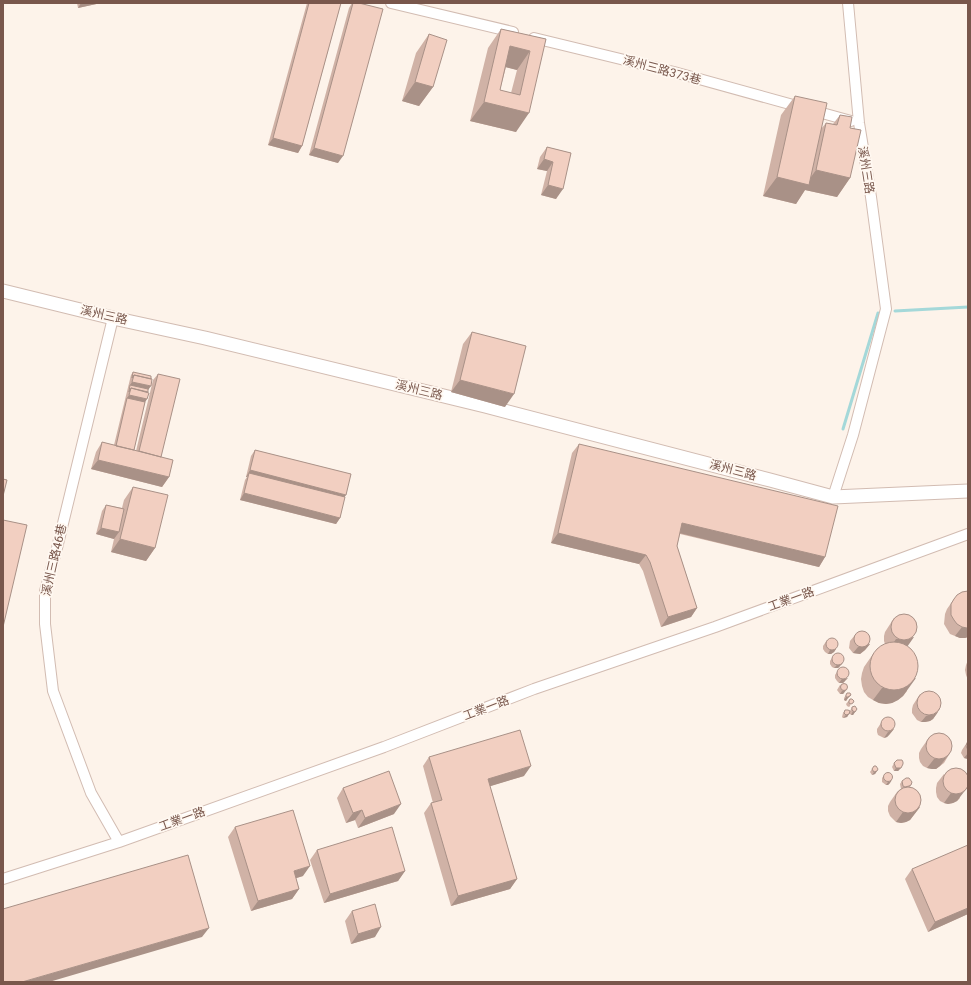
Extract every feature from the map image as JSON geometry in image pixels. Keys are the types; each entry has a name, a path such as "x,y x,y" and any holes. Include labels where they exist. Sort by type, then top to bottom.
{"street":[{"name":"溪州三路373巷","path":"391,3 674,72 859,123"},
{"name":"溪州三路","path":"833,497 853,435 886,309 871,197 859,123 848,3"},
{"name":"溪州三路","path":"3,291 485,406 833,497 968,490"},
{"name":"溪州三路46巷","path":"113,318 57,548 45,591 45,624 53,691 91,793 119,842"},
{"name":"工業一路","path":"3,880 119,842 384,747 534,689 715,627 968,534"}],"building":[{"path":"309,3 341,3 302,146 273,138"},
{"path":"353,3 383,9 343,156 314,148"},
{"path":"501,29 546,39 529,113 484,102","holes":["510,46 530,51 520,95 500,90"]},
{"path":"429,34 447,40 433,87 415,82"},
{"path":"795,96 827,103 809,185 777,177"},
{"path":"840,115 852,117 850,128 861,130 850,178 816,170 826,123 837,125"},
{"path":"547,147 571,153 563,189 548,185 553,162 544,159"},
{"path":"472,332 526,346 514,394 460,380"},
{"path":"133,372 151,376 151,379 134,375 132,378"},
{"path":"158,374 180,379 161,457 139,451"},
{"path":"134,375 152,379 151,386 132,382"},
{"path":"130,385 148,389 148,392 131,388 129,392"},
{"path":"131,388 149,393 147,399 129,395"},
{"path":"127,398 145,402 134,450 116,446"},
{"path":"102,442 173,460 169,477 98,460"},
{"path":"579,444 838,506 825,557 682,523 677,546 697,608 668,617 650,562 646,555 558,533"},
{"path":"255,450 351,474 346,495 250,470"},
{"path":"249,473 345,497 340,518 244,493"},
{"path":"3,479 7,480 3,496"},
{"path":"133,487 168,495 155,548 120,539"},
{"path":"106,505 124,509 119,532 101,528"},
{"path":"3,520 27,525 3,627"},
{"path":"968,591 967,628 957,624 954,620 951,615 951,604 957,595"},
{"path":"904,614 913,618 917,627 913,636 904,640 895,636 891,627 895,618"},
{"path":"859,631 865,631 870,636 868,645 865,647 859,647 854,642 854,636"},
{"path":"830,638 834,638 838,644 834,650 830,650 826,646 826,642"},
{"path":"889,642 899,642 908,646 914,652 918,661 918,671 914,680 908,686 899,690 889,690 880,686 874,680 870,671 870,661 874,652 880,646"},
{"path":"836,653 840,653 844,659 840,665 836,665 832,661 832,657"},
{"path":"841,667 845,667 849,673 845,679 841,679 837,675 837,671"},
{"path":"844,683 847,684 847,690 844,691 841,690 840,687 841,684"},
{"path":"929,691 938,694 941,703 938,712 929,715 920,712 917,703 920,694"},
{"path":"847,693 850,693 851,695 846,697"},
{"path":"850,699 854,701 851,704 849,703"},
{"path":"855,706 857,709 855,712 852,710 852,707"},
{"path":"845,710 850,711 849,714 846,715 844,713"},
{"path":"885,717 891,717 895,721 895,727 891,731 885,731 881,727 881,721"},
{"path":"520,730 531,766 488,779 517,879 458,896 431,803 442,800 429,757"},
{"path":"939,733 948,737 952,746 948,755 939,759 930,755 926,746 930,737"},
{"path":"897,760 902,760 903,762 901,768 896,768 894,763"},
{"path":"874,766 878,769 874,772 872,769"},
{"path":"956,768 965,772 969,781 965,790 956,794 947,790 943,781 947,772"},
{"path":"389,771 401,804 365,818 362,810 353,813 343,788"},
{"path":"886,773 890,773 892,777 890,781 886,781 884,779 884,775"},
{"path":"909,778 912,782 911,785 905,787 903,786 902,781"},
{"path":"908,787 917,791 921,800 917,809 908,813 899,809 895,800 899,791"},
{"path":"293,810 310,866 294,871 299,889 258,901 235,827"},
{"path":"392,827 405,871 330,894 317,850"},
{"path":"968,845 968,908 935,922 912,869"},
{"path":"188,855 209,928 22,982 3,982 3,909"},
{"path":"375,904 381,927 358,934 352,911"}],"waterway":[{"path":"895,311 968,307"},
{"path":"843,429 878,313"}]}
